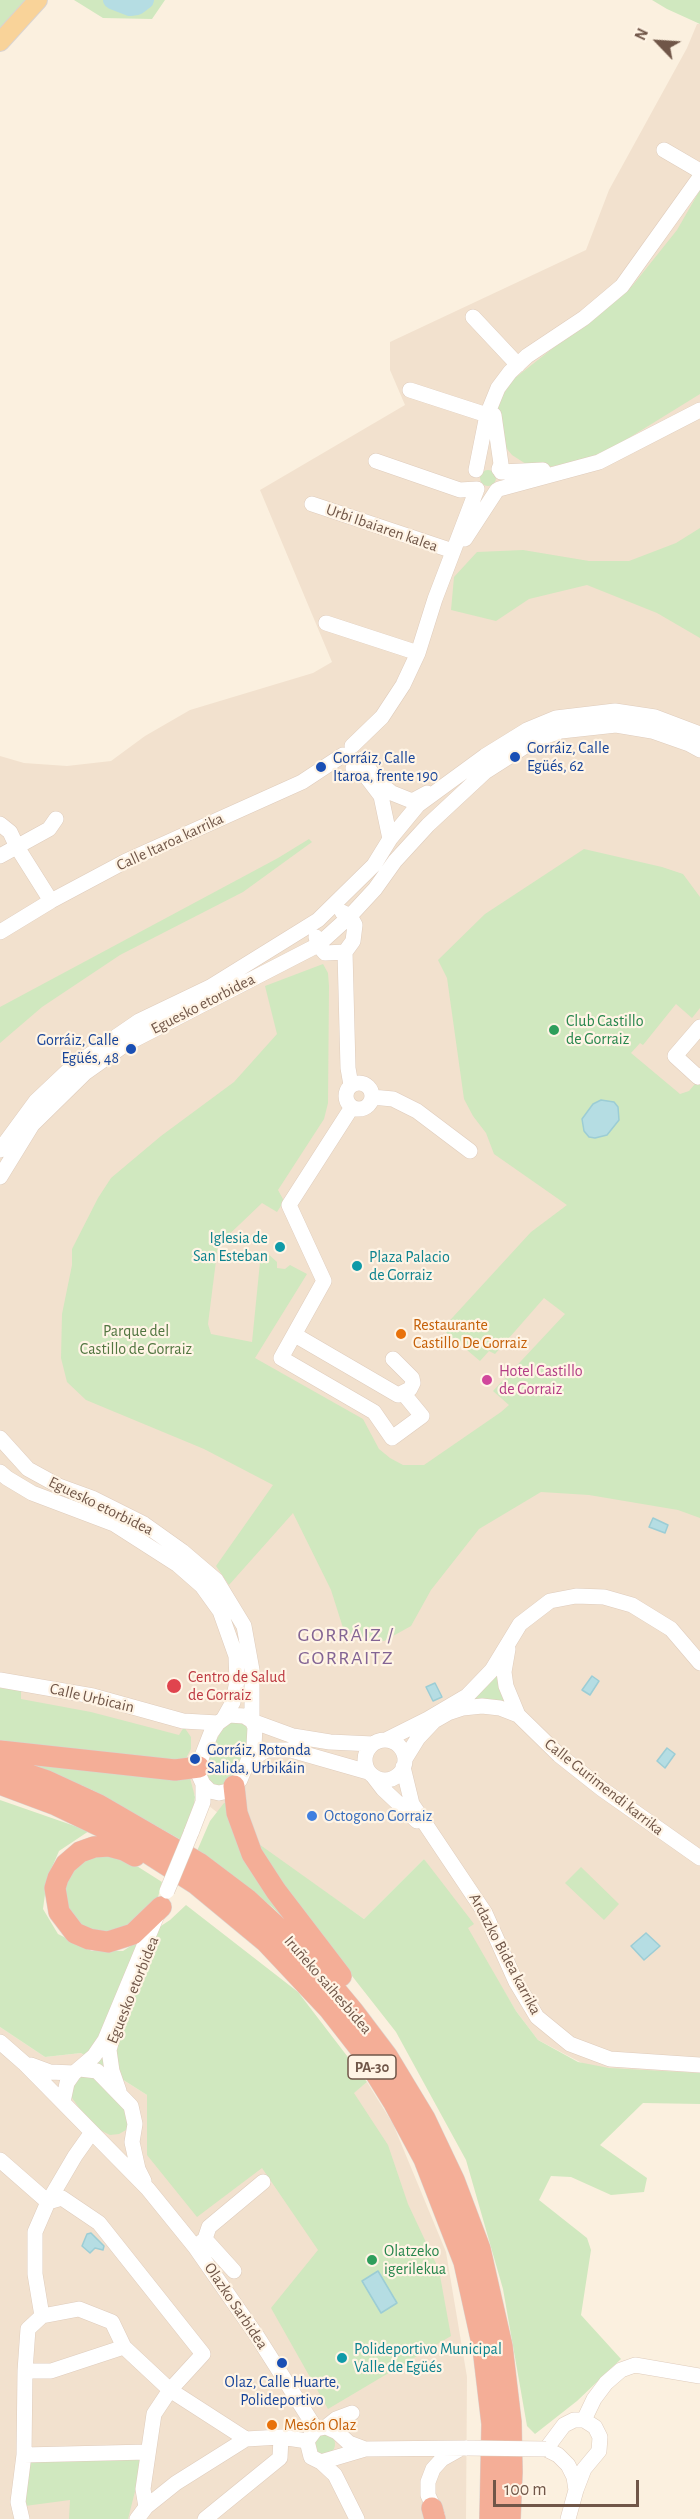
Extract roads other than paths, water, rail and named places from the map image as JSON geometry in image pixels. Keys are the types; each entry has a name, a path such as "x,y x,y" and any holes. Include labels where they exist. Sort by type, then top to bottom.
{"highway":[{"path":"0,1751 175,1770 201,1776"},
{"name":"Iruñeko saihesbidea","path":"0,1765 47,1781 148,1832 199,1863 248,1900 303,1951 387,2056 425,2119 454,2180 480,2249 503,2351 511,2422 513,2472 510,2519"},
{"name":"Iruñeko saihesbidea","path":"0,1784 56,1805 121,1836 196,1884 266,1942 308,1985 361,2050 394,2103 424,2159 464,2262 483,2348 492,2424 490,2519"},
{"path":"226,1790 252,1854 276,1891 385,2036 432,2117 454,2180"},
{"path":"166,1898 133,1934 108,1942 89,1939 75,1933 66,1924 59,1912 55,1888 66,1864 80,1852 94,1847 109,1846 124,1850 205,1901 308,1985"},
{"path":"503,2351 513,2400 518,2480 516,2519"}],"main road":[{"path":"0,42 38,0"}],"street":[{"path":"664,150 700,171"},
{"path":"477,489 473,480 487,415 498,388 527,356 584,318 622,286 700,177"},
{"path":"473,317 518,365"},
{"path":"498,388 493,418 503,481 498,489"},
{"path":"410,390 487,415"},
{"path":"376,461 460,490 477,489 489,494 498,489 599,462 700,410"},
{"path":"476,470 487,464 500,471 556,470 599,462"},
{"name":"Urbi Ibaiaren kalea","path":"355,757 403,685 418,653 477,489"},
{"name":"Urbi Ibaiaren kalea","path":"446,570 498,489"},
{"name":"Urbi Ibaiaren kalea","path":"312,504 453,551"},
{"path":"326,623 418,653"},
{"name":"Eguesko etorbidea","path":"0,1150 36,1101 72,1067 139,1021 210,987 323,917 374,865 415,803 527,730 556,718 589,712 634,712 655,717 700,734"},
{"name":"Eguesko etorbidea","path":"0,1178 32,1125 86,1073 135,1040 318,945 350,916 428,825 485,772 535,740 561,731 616,725 661,733 700,750"},
{"path":"355,757 376,780 392,793 415,803 425,815 428,825"},
{"path":"355,757 362,771 381,796 392,837 415,840"},
{"name":"Calle Itaroa karrika","path":"0,932 51,901 126,861 355,757"},
{"path":"0,856 49,829 56,819"},
{"path":"0,824 10,832 16,847 51,901"},
{"path":"345,952 325,952 318,945 315,932 323,917 342,912 350,916 355,925 355,934 345,952 348,1068 351,1085 345,1096 352,1107"},
{"path":"698,1033 675,1056 698,1077 700,1076"},
{"path":"351,1085 364,1083 370,1089 372,1097 365,1108 352,1107"},
{"path":"372,1097 393,1099 417,1111 470,1151"},
{"path":"352,1107 289,1204 324,1281 282,1358 374,1412 392,1438 422,1416 404,1393"},
{"path":"295,1335 398,1395 410,1389 412,1378 393,1359"},
{"name":"Eguesko etorbidea","path":"4,1445 9,1461 0,1472 17,1485 114,1524 178,1565 202,1586 220,1611 236,1656 237,1681 233,1702 206,1745 201,1776 203,1802 194,1834"},
{"name":"Eguesko etorbidea","path":"4,1445 28,1469 144,1524 182,1551 216,1580 244,1626 251,1654 252,1721 256,1734 250,1759 240,1780 210,1806 194,1834 105,2040 94,2056 77,2071"},
{"path":"0,1483 17,1485"},
{"path":"371,1774 366,1766 366,1754 379,1742 428,1719 467,1696 492,1670 520,1624 550,1601 576,1596 604,1597 632,1605 671,1629 700,1663"},
{"name":"Calle Gurimendi karrika","path":"510,1640 504,1672 506,1686 518,1715 559,1755 602,1790 700,1858"},
{"name":"Calle Urbicain","path":"0,1680 93,1696 183,1721 192,1726 206,1745"},
{"path":"253,1684 258,1704 265,1716 293,1736"},
{"path":"250,1759 267,1750 291,1750 371,1774 378,1779 390,1779 396,1777 418,1738 434,1721 448,1713 482,1706 501,1708 518,1715"},
{"name":"Calle Urbicain","path":"183,1721 221,1721 229,1715 244,1716 293,1736 330,1742 379,1742"},
{"path":"379,1742 401,1748 404,1763"},
{"name":"Ardazko Bidea karrika","path":"404,1763 412,1804 485,1913 537,2017 570,2044 610,2059 700,2065"},
{"name":"Ardazko Bidea karrika","path":"371,1774 383,1789 434,1836"},
{"path":"201,1776 210,1791 226,1790"},
{"name":"Eguesko etorbidea","path":"119,2091 112,2071 109,2050 166,1898"},
{"path":"0,2042 24,2062 97,2137 121,2140 135,2124 131,2106 119,2091 97,2071 50,2073 24,2062"},
{"path":"63,2102 67,2082 77,2071"},
{"name":"Olazko Sarbidea","path":"135,2124 132,2142 138,2169 148,2189"},
{"path":"42,2316 35,2274 35,2232 48,2202 75,2156 97,2137"},
{"name":"Olazko Sarbidea","path":"97,2137 200,2243 257,2336 325,2433 311,2457 321,2462 335,2475"},
{"path":"0,2160 48,2202"},
{"path":"234,2271 200,2243 209,2227 263,2182"},
{"path":"48,2202 62,2198 99,2223 203,2354 170,2390 154,2414 147,2452 141,2513"},
{"path":"22,2519 18,2502 24,2455 28,2329 42,2316 79,2309 112,2322 124,2347 170,2390 246,2439"},
{"path":"25,2371 51,2371 124,2347"},
{"path":"584,2420 594,2399 606,2383 621,2370 635,2365 700,2376"},
{"path":"546,2450 564,2425 574,2420 584,2420 595,2427 600,2437 599,2451 584,2469 568,2519"},
{"path":"325,2433 342,2447 337,2457 335,2475 357,2519"},
{"path":"141,2513 176,2482 246,2439 325,2433 365,2449"},
{"path":"205,2519 280,2458 281,2437"},
{"path":"428,2482 433,2469 442,2458 453,2451 467,2448"},
{"path":"321,2462 365,2449 546,2450 558,2455 568,2465 574,2477 574,2497 563,2519"},
{"path":"402,2449 419,2456 428,2466 428,2495 435,2515"},
{"path":"24,2455 147,2452"}],"water":[{"path":"601,1100 614,1102 618,1107 619,1120 607,1135 589,1137 584,1131 582,1119 593,1104"},
{"path":"653,1518 668,1525 665,1533 649,1527"},
{"path":"592,1676 599,1681 590,1695 582,1690"},
{"path":"435,1683 442,1697 433,1701 426,1687"},
{"path":"667,1748 675,1754 665,1768 657,1761"},
{"path":"646,1933 660,1946 644,1960 631,1946"},
{"path":"91,2233 104,2246 103,2250 95,2248 90,2253 82,2246 87,2234"},
{"path":"378,2271 397,2303 381,2313 362,2281"}],"waterway":[{"path":"112,0 130,7 137,6 145,0"}],"place":[{"name":"Gorráiz, Calle Egüés, 62","path":"515,757"},
{"name":"Gorráiz, Calle Itaroa, frente 190","path":"321,767"},
{"name":"Club Castillo de Gorraiz","path":"554,1030"},
{"name":"Gorráiz, Calle Egüés, 48","path":"131,1049"},
{"name":"Iglesia de San Esteban","path":"280,1247"},
{"name":"Plaza Palacio de Gorraiz","path":"357,1266"},
{"name":"Restaurante Castillo De Gorraiz","path":"401,1334"},
{"name":"Hotel Castillo de Gorraiz","path":"487,1380"},
{"name":"Centro de Salud de Gorraiz","path":"174,1686"},
{"name":"Gorráiz, Rotonda Salida, Urbikáin","path":"195,1759"},
{"name":"Octogono Gorraiz","path":"312,1816"},
{"name":"Olatzeko igerilekua","path":"372,2260"},
{"name":"Polideportivo Municipal Valle de Egüés","path":"342,2358"},
{"name":"Olaz, Calle Huarte, Polideportivo","path":"282,2363"},
{"name":"Mesón Olaz","path":"272,2425"}],"district":[{"name":"GORRÁIZ / GORRAITZ","path":"346,1646"}],"park label":[{"name":"Parque del Castillo de Gorraiz","path":"136,1340"}]}
